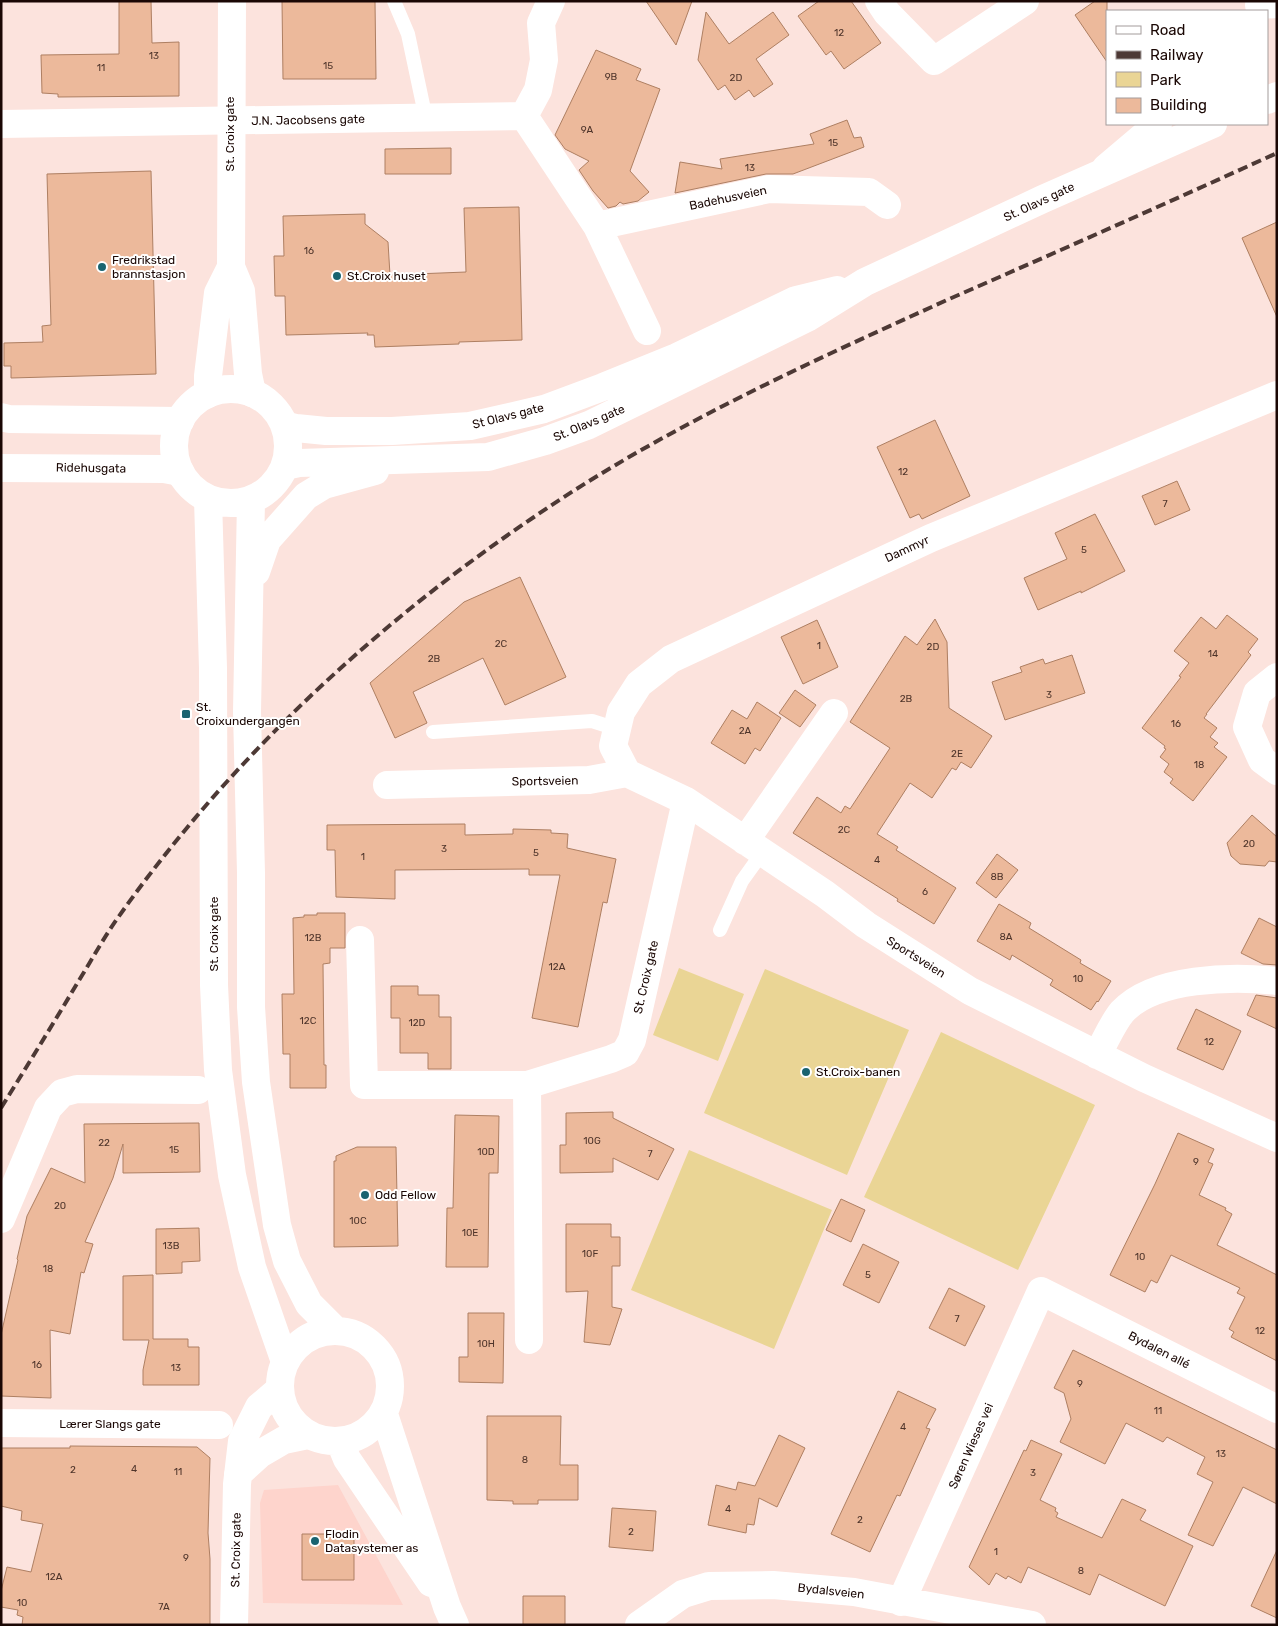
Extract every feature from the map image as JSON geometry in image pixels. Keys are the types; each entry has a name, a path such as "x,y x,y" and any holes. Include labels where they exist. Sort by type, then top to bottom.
{"main road":[{"name":"St. Croix gate","path":"232,1 231,267 241,291 248,374 252,393"},
{"path":"551,1 541,24 544,60 538,90 524,116 597,226 647,331"},
{"path":"879,1 887,13 934,61 1025,1"},
{"name":"J.N. Jacobsens gate","path":"1,124 426,119 524,116"},
{"path":"1098,175 1157,125"},
{"name":"St. Olavs gate","path":"285,466 299,463 488,457 545,441 589,425 807,318 865,282 1212,125"},
{"name":"Badehusveien","path":"597,226 769,189 869,192 887,205"},
{"name":"St. Croix gate","path":"208,394 208,376 218,293 231,267"},
{"name":"St. Olavs gate","path":"720,337 796,300 865,282"},
{"name":"St Olavs gate","path":"284,425 326,431 392,431 470,426 544,409 677,357 720,337"},
{"path":"230,389 252,393 271,405 284,425 288,446 285,466 271,487 251,500 229,504 208,499 192,488 180,472 174,446 180,421 192,405 208,394 230,389"},
{"name":"Dammyr","path":"627,773 613,746 621,712 639,684 671,659 931,538 1277,395"},
{"path":"1,417 19,419 180,421"},
{"path":"249,593 266,540 306,496 324,485 411,460"},
{"name":"Ridehusgata","path":"1,468 164,469 180,472"},
{"name":"St. Croix gate","path":"208,499 214,668 214,985 218,1070 232,1175 252,1267 285,1362"},
{"path":"251,500 247,712 251,873 251,1006 256,1082 277,1225 287,1261 309,1304 335,1330"},
{"path":"1277,678 1257,693 1247,727 1262,760 1277,771"},
{"path":"754,847 834,713"},
{"name":"Sportsveien","path":"387,785 589,780 627,773 686,801 825,894 866,925 970,991 1144,1078 1277,1138"},
{"name":"St. Croix gate","path":"360,940 364,1085 527,1085 618,1056 625,1053 632,1040 686,801"},
{"path":"1097,1055 1121,1013 1147,994 1170,987 1222,978 1258,979 1277,982"},
{"path":"527,1085 529,1340"},
{"path":"1,1219 48,1108 62,1093 77,1089 198,1090"},
{"name":"Bydalen allé","path":"1041,1291 1277,1409"},
{"name":"Søren Wieses vei","path":"901,1602 1041,1291"},
{"path":"335,1330 354,1333 371,1343 383,1358 390,1376 390,1395 384,1414 372,1428 357,1437 340,1442 324,1441 308,1435 294,1424 284,1408 280,1390 280,1376 285,1362 297,1345 314,1334 335,1330"},
{"name":"St. Croix gate","path":"234,1625 238,1474 242,1441 258,1407 280,1390"},
{"path":"384,1414 451,1616"},
{"name":"Lærer Slangs gate","path":"1,1423 219,1425"},
{"path":"238,1474 260,1454 284,1440 308,1435"},
{"path":"340,1442 347,1459 451,1616"},
{"name":"Bydalsveien","path":"639,1625 684,1594 709,1586 773,1585 854,1592 1032,1625"}],"lane":[{"path":"394,1 408,34 426,119"},
{"path":"433,732 592,721 617,730"},
{"path":"720,930 742,881 754,847"}],"shaded area":[{"path":"338,1485 403,1605 263,1603 260,1503 264,1490"}],"green space":[{"path":"679,968 744,994 718,1061 653,1035"},
{"name":"St.Croix-banen","path":"765,969 909,1030 847,1175 704,1113"},
{"path":"941,1032 1095,1105 1018,1270 864,1197"},
{"path":"689,1150 832,1210 774,1349 631,1290"}],"building":[{"path":"119,1 151,1 152,43 179,42 179,96 58,97 58,94 42,93 41,55 119,54"},
{"path":"282,1 375,1 376,79 283,79"},
{"path":"646,1 692,1 676,45"},
{"path":"819,1 851,1 881,43 844,69 831,51 826,55 798,16"},
{"path":"1095,1 1107,1 1106,61 1075,15"},
{"path":"706,12 729,44 773,12 789,35 756,59 773,84 754,97 749,90 735,100 725,85 718,90 698,60"},
{"path":"596,50 641,69 636,80 660,89 630,171 649,192 638,201 623,204 620,202 616,206 608,208 593,191 579,170 589,161 565,149 555,135"},
{"path":"847,120 854,138 861,137 864,147 793,174 766,174 675,193 680,162 722,169 720,159 814,144 810,134"},
{"path":"451,148 451,174 385,174 385,149"},
{"name":"Fredrikstad brannstasjon","path":"151,171 156,374 11,378 11,366 4,366 4,343 43,342 42,326 51,325 47,174"},
{"path":"519,207 522,340 375,347 374,335 367,335 368,333 286,335 285,296 275,296 274,256 284,256 283,216 365,214 365,224 388,242 390,275 466,272 464,208"},
{"path":"1277,222 1277,317 1242,238"},
{"path":"935,420 970,496 922,519 919,514 910,518 877,447"},
{"path":"1177,481 1190,510 1155,525 1142,496"},
{"path":"1095,514 1125,571 1081,593 1081,591 1038,610 1024,578 1067,559 1055,533"},
{"path":"520,577 566,677 505,705 483,658 413,692 427,723 395,738 370,683 464,602"},
{"path":"1227,615 1258,639 1248,652 1251,655 1204,718 1217,728 1210,737 1218,743 1214,747 1227,757 1193,801 1170,783 1173,779 1164,772 1169,764 1160,757 1166,749 1164,748 1165,746 1142,728 1181,677 1179,676 1189,663 1174,651 1201,617 1216,629"},
{"path":"935,619 947,642 949,708 992,736 971,768 961,762 956,770 952,768 932,798 910,783 877,834 898,847 896,850 956,888 934,924 793,833 817,797 841,813 845,806 850,809 890,748 850,722 905,636 917,645"},
{"path":"817,620 838,667 803,684 781,637"},
{"path":"1072,655 1085,693 1005,720 992,682 1022,672 1020,667 1043,659 1045,664"},
{"path":"795,690 816,705 800,727 779,713"},
{"path":"757,702 781,718 760,751 755,748 745,764 711,743 732,710 747,719"},
{"path":"1252,815 1277,837 1277,862 1269,861 1265,866 1240,864 1231,856 1227,843"},
{"path":"465,824 465,835 513,834 513,829 551,830 551,833 568,834 567,848 616,859 607,903 603,902 578,1027 532,1018 560,875 529,875 529,869 395,870 395,899 336,897 335,850 327,850 327,825"},
{"path":"997,854 1018,870 996,898 976,883"},
{"path":"999,904 1031,923 1029,928 1081,960 1080,963 1111,981 1091,1010 1050,985 1053,980 1012,955 1010,960 977,941"},
{"path":"317,913 345,913 345,948 330,948 330,963 323,964 326,1088 290,1088 290,1054 283,1054 282,994 294,994 293,918 304,917 304,915 317,915"},
{"path":"1259,918 1277,927 1277,965 1263,964 1241,953"},
{"path":"391,986 418,986 418,995 439,995 439,1017 451,1017 451,1069 428,1069 428,1053 400,1053 400,1018 391,1018"},
{"path":"1256,995 1277,998 1277,1029 1247,1015"},
{"path":"1196,1009 1241,1031 1223,1070 1177,1049"},
{"path":"613,1112 613,1118 674,1149 658,1180 613,1158 613,1172 560,1173 560,1145 566,1145 566,1113"},
{"path":"455,1115 499,1116 498,1173 489,1173 488,1267 446,1267 447,1208 453,1208"},
{"path":"199,1123 200,1172 123,1173 123,1144 113,1178 85,1242 93,1244 84,1273 81,1272 70,1334 50,1330 51,1398 1,1396 1,1335 17,1259 27,1216 51,1168 85,1183 84,1124"},
{"path":"1178,1133 1214,1149 1208,1162 1213,1164 1199,1195 1226,1208 1225,1210 1232,1214 1217,1245 1277,1275 1277,1361 1231,1337 1234,1332 1229,1329 1245,1297 1237,1293 1240,1288 1171,1255 1157,1283 1151,1280 1145,1292 1110,1275"},
{"name":"Odd Fellow","path":"357,1147 396,1147 398,1246 334,1247 334,1161 336,1161 336,1156"},
{"path":"841,1199 865,1210 851,1242 826,1230"},
{"path":"566,1224 611,1224 611,1237 620,1237 620,1266 612,1266 612,1307 622,1309 610,1345 584,1342 588,1291 566,1292"},
{"path":"199,1228 200,1261 182,1262 182,1273 156,1274 156,1229"},
{"path":"863,1244 899,1262 879,1303 843,1285"},
{"path":"153,1275 153,1339 188,1339 188,1347 199,1347 199,1385 143,1385 143,1370 149,1340 123,1340 123,1276"},
{"path":"949,1288 985,1306 965,1346 929,1328"},
{"path":"468,1313 504,1313 503,1383 459,1382 459,1357 468,1357"},
{"path":"1073,1350 1277,1450 1277,1504 1243,1487 1213,1546 1188,1535 1213,1482 1197,1474 1205,1457 1167,1437 1163,1442 1126,1423 1105,1464 1060,1442 1071,1419 1064,1393 1054,1388"},
{"path":"898,1391 936,1409 926,1428 930,1429 900,1496 897,1495 870,1552 831,1534"},
{"path":"487,1416 561,1416 560,1465 578,1465 578,1500 538,1500 538,1504 513,1504 513,1501 487,1500"},
{"path":"779,1435 805,1448 777,1507 759,1498 754,1525 747,1524 746,1533 708,1525 716,1485 736,1490 738,1482 755,1486"},
{"path":"1031,1440 1062,1454 1040,1500 1056,1508 1055,1511 1058,1513 1056,1517 1102,1538 1122,1499 1146,1510 1140,1520 1193,1546 1165,1606 1099,1574 1090,1595 1028,1567 1021,1583 1008,1576 1006,1579 996,1573 989,1585 969,1567 1024,1450 1026,1451"},
{"path":"70,1446 197,1447 210,1458 208,1533 210,1625 22,1625 23,1617 17,1615 18,1610 1,1607 1,1591 7,1567 31,1572 43,1524 21,1520 22,1511 1,1506 1,1448 70,1448"},
{"path":"612,1508 656,1511 653,1551 609,1547"},
{"path":"302,1534 354,1534 354,1580 302,1580"},
{"path":"1277,1550 1277,1618 1251,1606"},
{"path":"523,1596 565,1596 565,1625 523,1625"}],"railway":[{"path":"1,1108 112,927 150,874 196,817 244,763 321,686 403,614 489,548 583,485 633,455 736,399 894,324 1277,153"}],"place":[{"name":"Fredrikstad brannstasjon","path":"102,267"},
{"name":"St.Croix huset","path":"337,276"},
{"name":"St. Croixundergangen","path":"186,714"},
{"name":"St.Croix-banen","path":"806,1072"},
{"name":"Odd Fellow","path":"365,1195"},
{"name":"Flodin Datasystemer as","path":"315,1541"}]}
